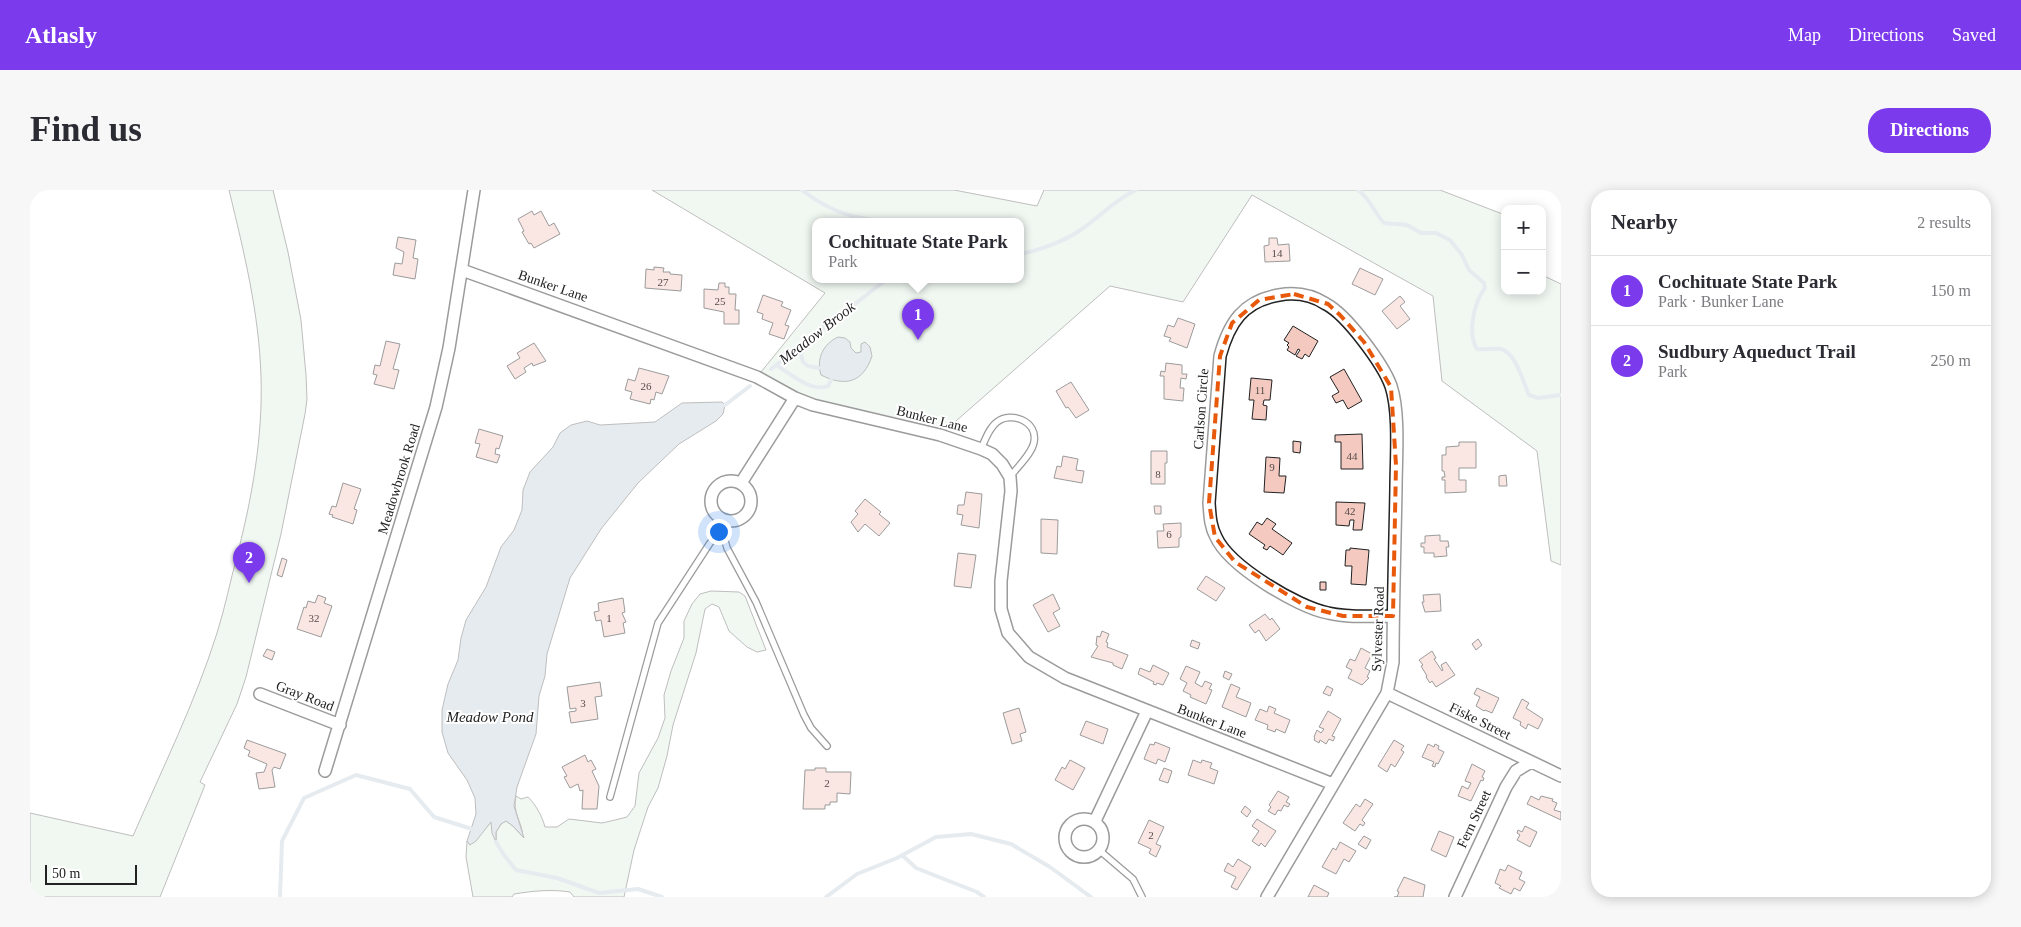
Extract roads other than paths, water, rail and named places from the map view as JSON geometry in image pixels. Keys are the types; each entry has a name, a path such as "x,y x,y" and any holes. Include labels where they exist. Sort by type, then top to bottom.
{"street":[{"name":"Meadowbrook Road","path":"326,771 436,407 449,348 474,190"},
{"name":"Bunker Lane","path":"462,270 757,378 795,398 830,410 955,438 992,454 1002,464 1010,477 1011,500 1001,581 1002,609 1008,633 1030,657 1065,678 1333,784"},
{"name":"Carlson Circle","path":"1393,616 1343,616 1307,607 1289,598 1235,562 1223,550 1215,536 1210,521 1210,503 1218,380 1220,356 1232,323 1259,300 1278,295 1294,294 1312,297 1328,304 1364,342 1386,375 1391,387 1395,418"},
{"path":"741,483 795,398"},
{"name":"Sylvester Road","path":"1267,897 1387,693 1393,662 1395,418"},
{"path":"726,481 741,483 750,492 751,505 748,512 742,518 724,525 711,503 713,492 719,484 726,481"},
{"name":"Fiske Street","path":"1387,693 1561,776"},
{"name":"Gray Road","path":"260,694 340,725"},
{"path":"1094,821 1147,711"},
{"name":"Fern Street","path":"1455,897 1506,786 1516,771 1532,762"},
{"path":"1082,818 1094,821 1103,832 1103,844 1099,850 1089,857 1080,857 1070,851 1065,840 1067,828 1071,823 1082,818"}],"lane":[{"path":"981,449 992,427 997,422 1012,417 1021,418 1029,424 1034,434 1034,442 1010,477"},
{"path":"724,525 727,548 752,594 804,714 811,728 827,746"},
{"path":"610,797 658,623 710,543 724,525"},
{"path":"1099,850 1133,879 1142,897"}],"water":[{"path":"838,337 845,338 850,342 851,348 856,353 861,352 861,344 865,342 870,347 872,356 868,365 864,372 852,380 838,381 821,375 819,363 822,353 828,344"},
{"name":"Meadow Pond","path":"722,402 725,405 723,414 716,421 679,444 638,483 601,529 570,578 547,654 545,676 539,696 536,734 517,787 514,806 524,838 506,821 501,824 496,832 496,842 492,833 491,822 476,841 470,845 467,841 476,814 475,798 467,780 448,753 442,732 442,710 448,684 458,660 466,620 486,587 501,547 514,530 522,510 523,490 530,472 553,447 560,433 571,425 587,421 600,425 655,422 682,403"}],"waterway":[{"path":"802,190 839,212 862,218"},
{"path":"1024,253 1051,245 1073,235 1120,199 1136,190"},
{"path":"1358,190 1384,223 1407,225 1421,233 1436,233 1450,240 1462,255 1469,270 1484,283 1485,288 1475,309 1472,327 1472,335 1477,349 1501,349 1511,356 1529,395 1538,398 1561,395"},
{"name":"Meadow Brook","path":"771,369 882,283"},
{"path":"804,345 801,355 803,362 808,366 819,368"},
{"path":"776,365 808,385 815,387 828,386 831,380"},
{"name":"Meadow Brook","path":"725,405 750,386"},
{"name":"Meadow Brook","path":"280,897 282,841 304,798 356,775 410,789 434,817 472,829"},
{"path":"826,897 857,874 897,858 936,837 971,834 1011,844 1050,867 1091,897"},
{"path":"496,842 516,870 557,878 599,893 638,889 662,897"},
{"path":"902,855 916,868 977,892 984,897"}],"place":[{"name":"Cochituate State Park","path":"918,340"},
{"name":"Sudbury Aqueduct Trail","path":"249,583"}]}
